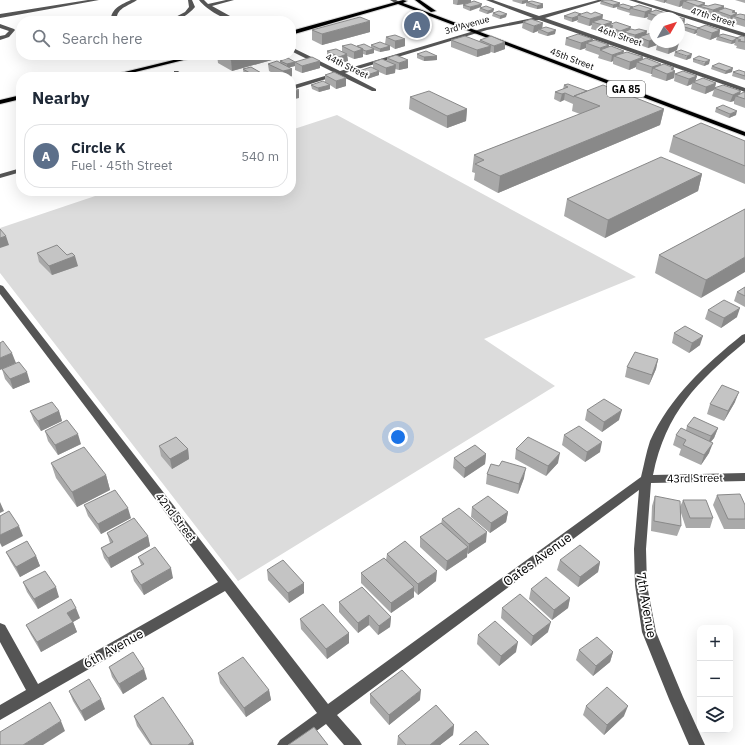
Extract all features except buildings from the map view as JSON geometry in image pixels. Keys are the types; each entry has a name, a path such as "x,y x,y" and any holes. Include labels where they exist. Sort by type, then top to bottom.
{"main road":[{"path":"296,32 409,0"},
{"path":"418,0 440,16"},
{"path":"428,0 430,5 439,12 440,16"},
{"name":"45th Street","path":"399,3 440,16 476,32 745,134"},
{"path":"128,72 180,60"},
{"path":"0,102 16,98"}],"street":[{"path":"114,16 116,12 135,0"},
{"path":"181,16 192,8 190,0"},
{"path":"201,0 207,6 226,16"},
{"path":"207,6 232,0"},
{"name":"45th Street","path":"392,0 399,3"},
{"name":"46th Street","path":"488,0 745,90"},
{"name":"3rd Avenue","path":"296,87 476,32 539,18 603,0"},
{"name":"47th Street","path":"631,0 745,36"},
{"path":"0,16 95,1"},
{"path":"0,26 12,30 7,36 0,38"},
{"name":"44th Street","path":"296,51 374,90"},
{"path":"0,176 16,171"},
{"name":"42nd Street","path":"0,288 327,714 354,745"},
{"path":"646,480 656,442 676,404 710,366 745,337"},
{"name":"43rd Street","path":"646,480 745,477"},
{"name":"Oates Avenue","path":"285,745 646,480"},
{"name":"7th Avenue","path":"646,480 640,549 641,585 649,632 676,699 697,745"},
{"name":"6th Avenue","path":"0,713 227,584"},
{"path":"0,629 35,692"}],"shaded area":[{"path":"337,115 636,277 484,339 555,386 238,581 0,273 0,228 95,196 296,196 296,128"}],"place":[{"name":"Circle K","path":"417,25"}]}
